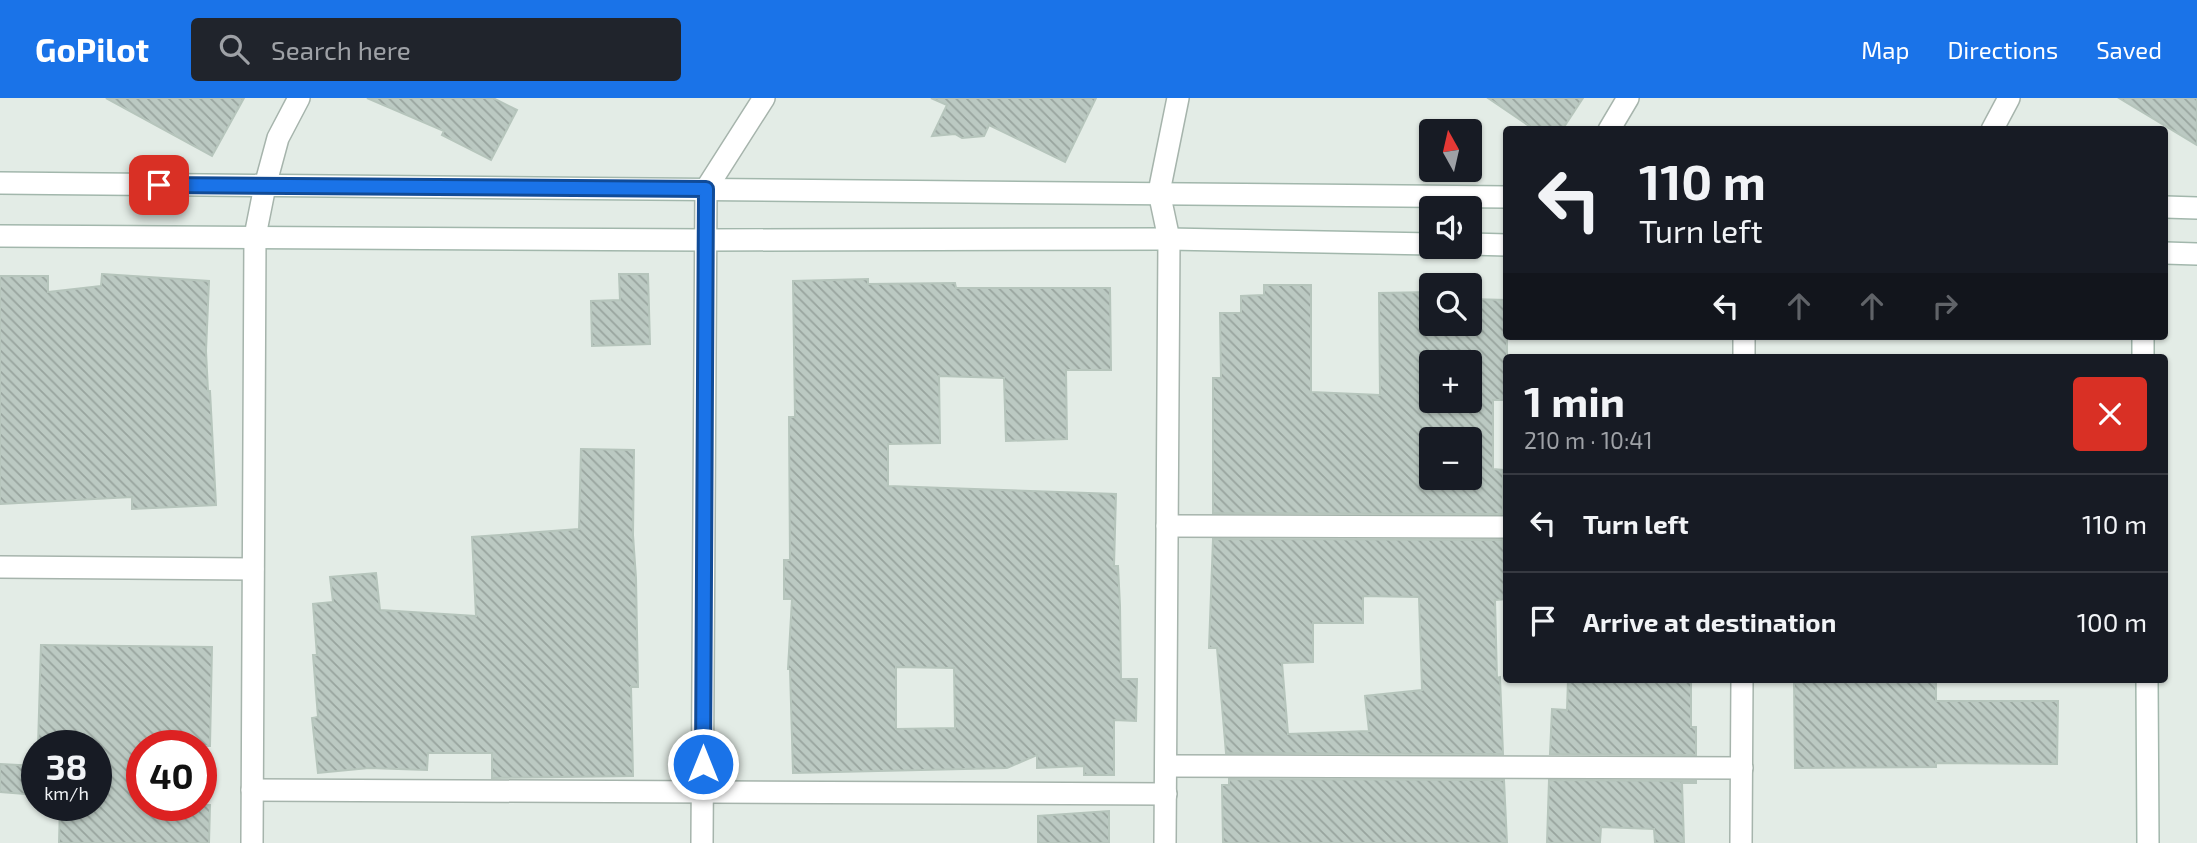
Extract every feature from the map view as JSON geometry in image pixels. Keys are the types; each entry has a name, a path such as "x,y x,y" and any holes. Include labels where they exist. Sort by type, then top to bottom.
{"street":[{"path":"252,843 255,236 278,138 299,98"},
{"path":"702,843 706,189 764,98"},
{"path":"1165,843 1169,239 1159,192 1178,98"},
{"path":"1611,126 1628,98"},
{"path":"1994,126 2009,98"},
{"path":"0,183 1503,197"},
{"path":"2168,207 2197,208"},
{"path":"0,236 706,240 1169,239 1419,244"},
{"path":"1482,244 1503,245"},
{"path":"2168,253 2197,254"},
{"path":"1167,526 1503,527"},
{"path":"0,567 253,569"},
{"path":"1741,843 1742,683"},
{"path":"2147,683 2148,843"},
{"path":"1166,766 1742,768"},
{"path":"252,790 1166,794"}],"building":[{"path":"106,98 244,98 212,156"},
{"path":"367,98 493,98 517,110 491,160 442,135 444,131"},
{"path":"931,98 1096,98 1065,162 989,125 984,136 932,136 947,105"},
{"path":"1488,98 1583,98 1565,126 1529,126"},
{"path":"2119,98 2197,98 2197,145"},
{"path":"102,274 209,281 206,351 216,505 132,509 132,497 0,504 0,276 48,276 48,292 101,286"},
{"path":"619,274 648,274 650,344 592,346 591,301 620,300"},
{"path":"868,279 868,284 955,283 956,288 1110,288 1111,370 1066,370 1067,439 1006,441 1004,378 939,376 940,443 888,444 888,486 1116,494 1114,566 1118,566 1121,679 1137,679 1136,721 1114,720 1114,775 1084,775 1084,766 1037,768 1037,755 1007,768 793,773 788,669 792,599 784,599 784,560 790,560 789,417 795,417 793,281","holes":["896,667 954,668 955,728 896,729"]},
{"path":"1264,285 1311,285 1311,392 1380,395 1379,293 1419,292 1419,336 1482,336 1482,299 1503,300 1503,340 1507,340 1507,354 1503,354 1503,400 1493,400 1493,469 1503,470 1503,514 1213,513 1213,378 1221,378 1220,313 1241,313 1241,296 1264,295"},
{"path":"581,449 634,450 633,535 638,687 631,687 633,776 492,778 492,753 428,753 427,770 369,768 318,773 312,718 318,717 313,655 317,655 313,604 333,602 330,577 376,573 380,610 476,616 472,537 579,529"},
{"path":"1213,539 1503,540 1503,599 1495,600 1503,754 1226,753 1217,648 1209,648","holes":["1363,596 1419,597 1422,690 1365,696 1369,731 1288,734 1282,663 1313,662 1313,623 1363,623"]},
{"path":"41,645 212,647 210,730 126,730 126,821 210,821 209,843 59,843 60,821 112,821 112,730 38,730"},
{"path":"1568,683 1691,683 1691,727 1696,727 1696,755 1550,754 1552,709 1567,710"},
{"path":"1794,683 1936,683 1936,701 2058,701 2057,764 1936,763 1936,767 1795,768"},
{"path":"0,764 21,765 21,794 0,792"},
{"path":"1229,779 1504,780 1507,843 1223,843 1222,785 1229,785"},
{"path":"1549,780 1696,781 1682,783 1684,843 1655,843 1654,829 1601,827 1600,842 1547,843"},
{"path":"1109,811 1109,843 1038,843 1038,816"}],"route":[{"path":"159,185 706,189 703,764"}]}
